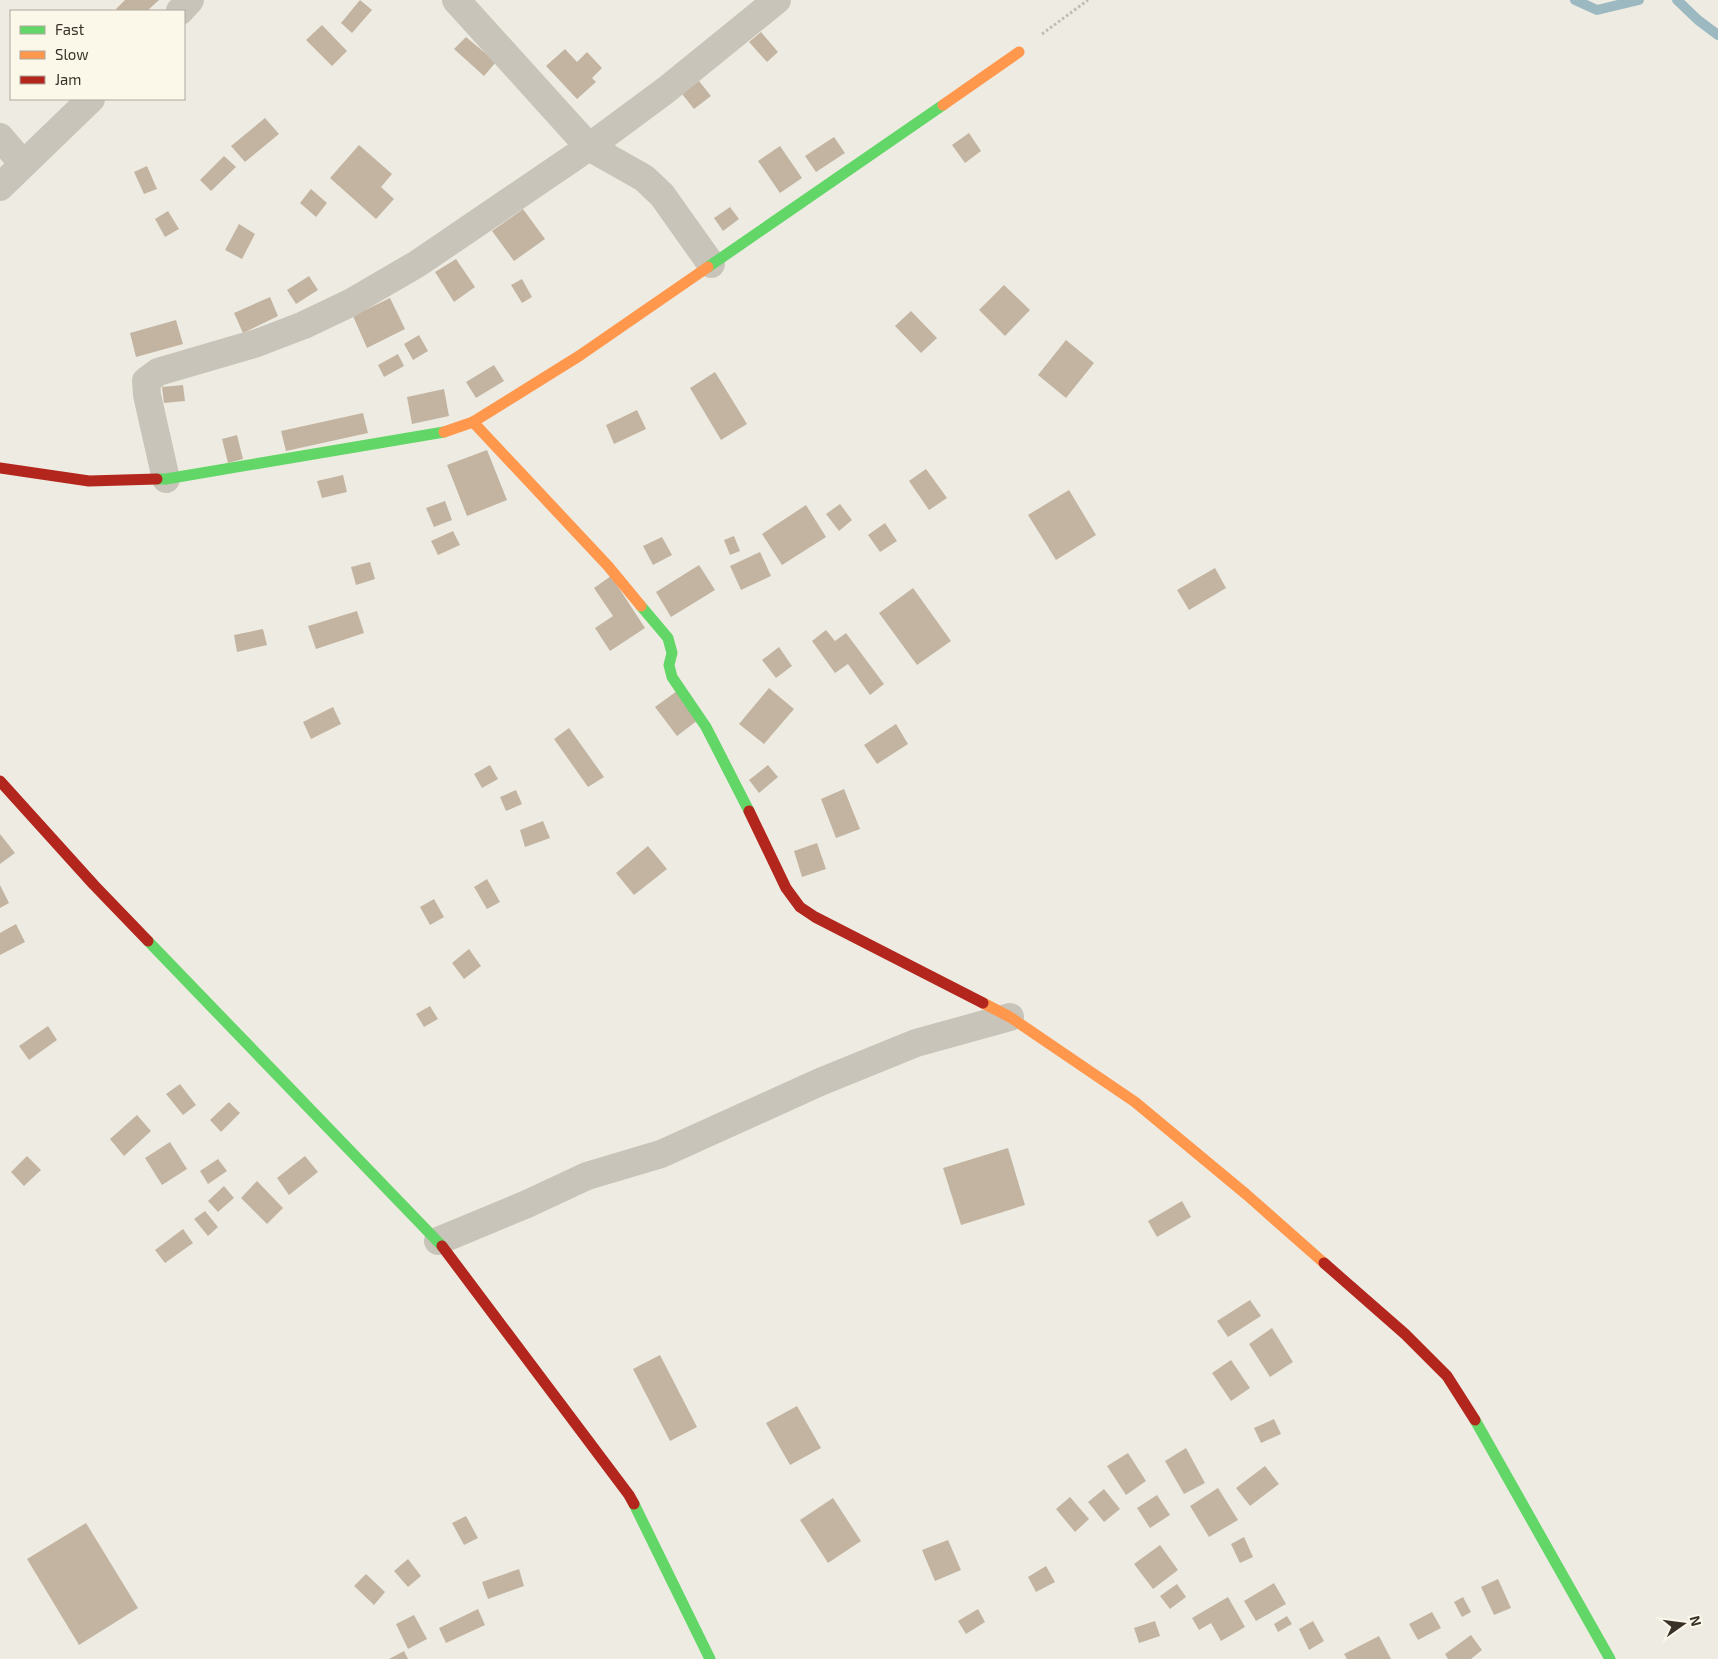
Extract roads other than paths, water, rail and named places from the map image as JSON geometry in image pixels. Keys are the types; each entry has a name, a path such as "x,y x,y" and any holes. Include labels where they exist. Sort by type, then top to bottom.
{"street":[{"path":"181,10 190,0"},
{"path":"456,0 589,147 644,178 662,195 711,264"},
{"path":"166,479 147,395 146,381 158,372 257,343 304,325 350,302 417,264 589,147 666,90 777,0"},
{"path":"0,468 89,481 166,479 441,433 473,422 579,356 1018,52"},
{"path":"0,188 90,100"},
{"path":"0,137 23,164"},
{"path":"473,422 608,566 668,638 672,653 669,665 672,677 706,727 768,848 786,888 800,907 815,917 1010,1016 1135,1102 1247,1196 1405,1334 1447,1376 1479,1426 1610,1659"},
{"path":"0,781 94,885 438,1241 629,1495 710,1659"},
{"path":"438,1241 527,1204 587,1176 661,1154 820,1082 916,1043 1010,1016"}],"waterway":[{"path":"1575,0 1597,10 1639,0"},
{"path":"1677,0 1698,20 1718,35"}]}
